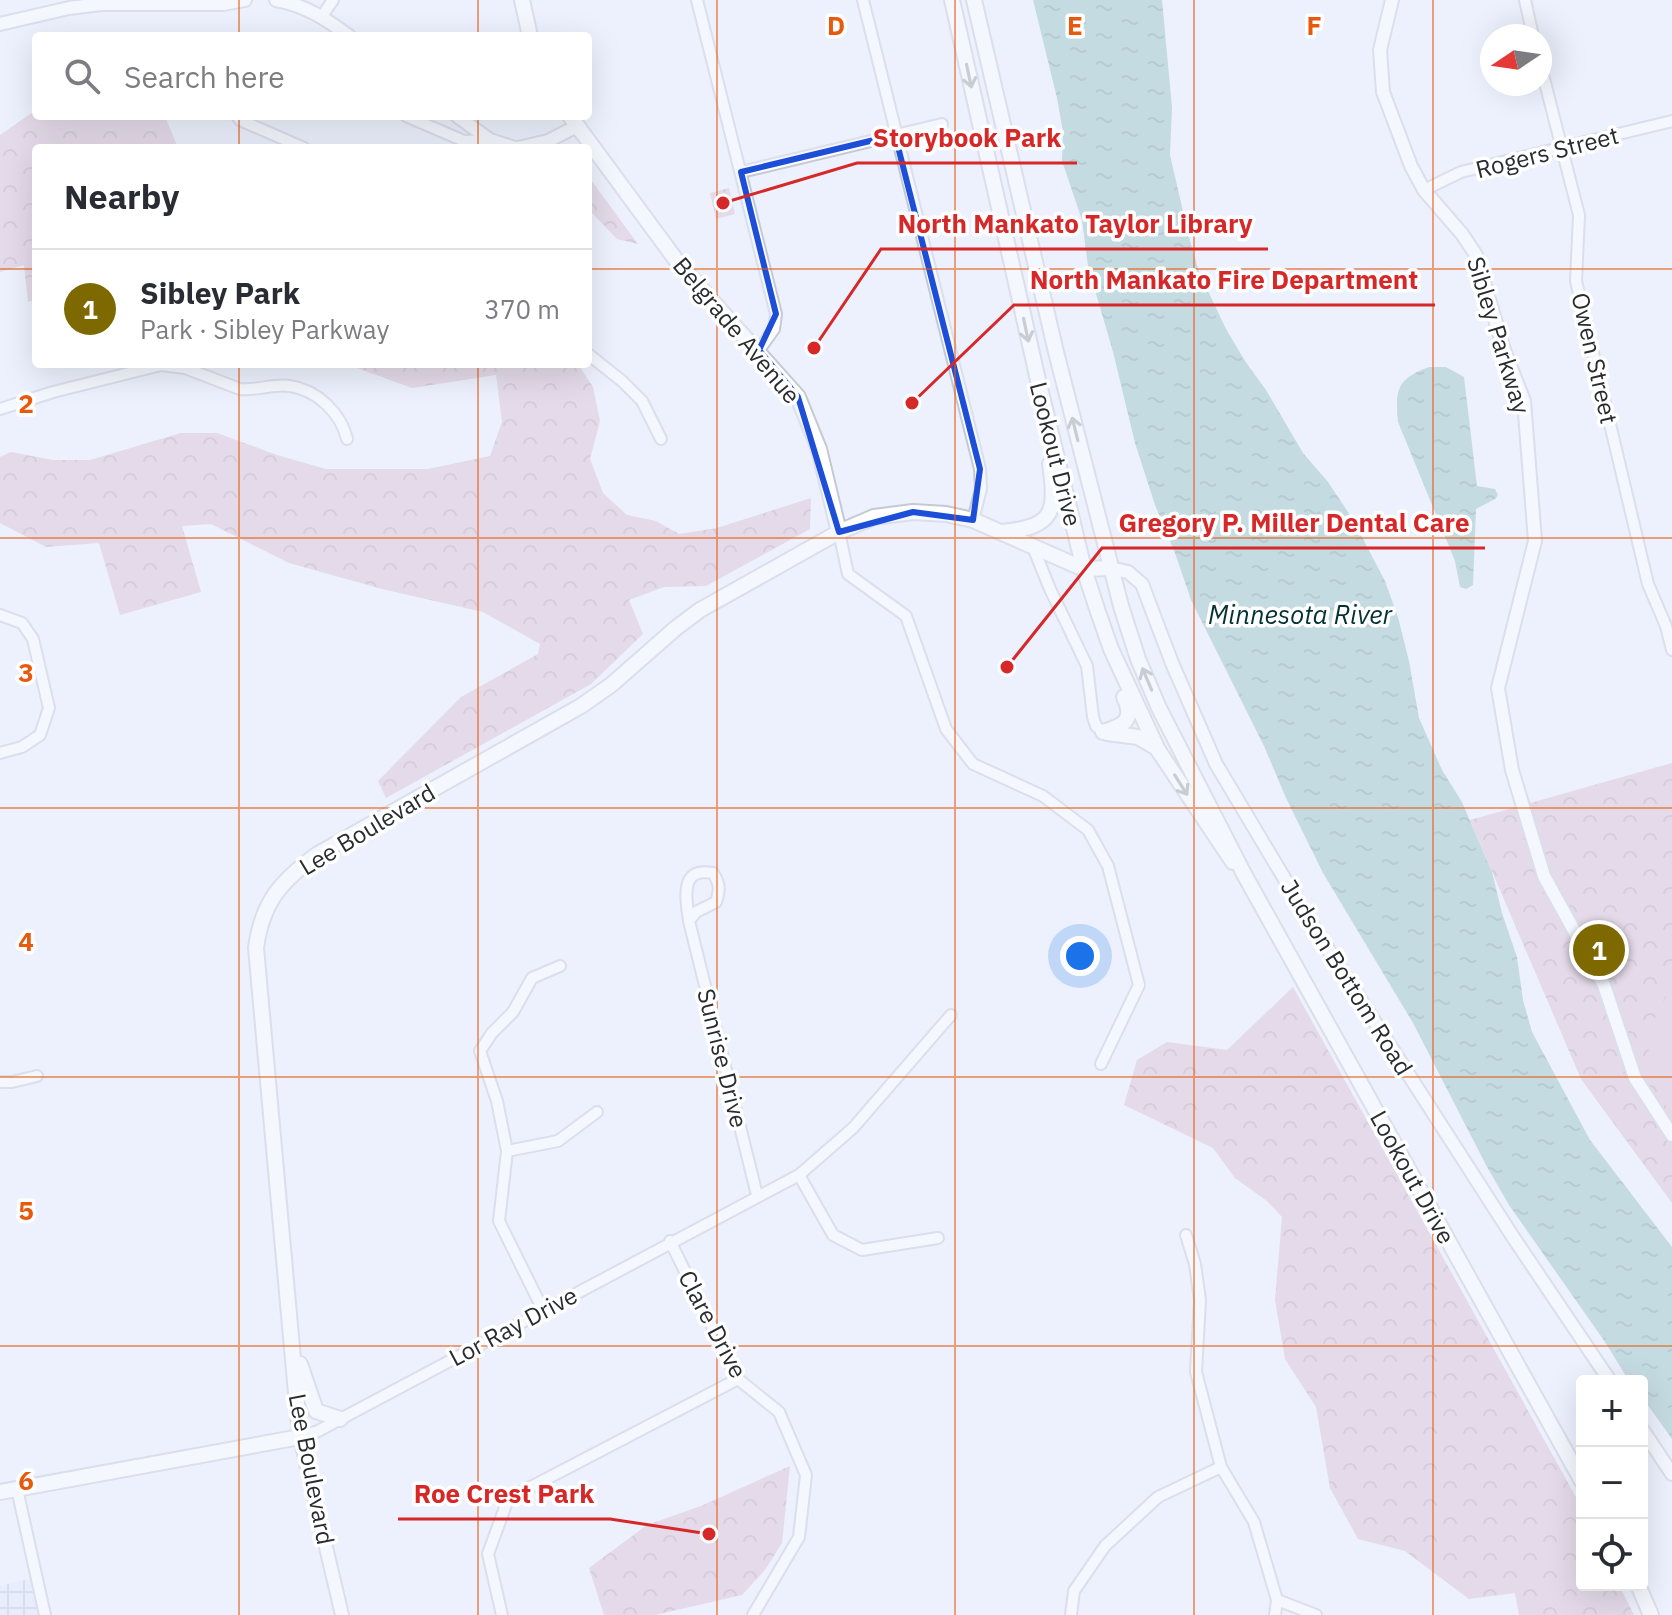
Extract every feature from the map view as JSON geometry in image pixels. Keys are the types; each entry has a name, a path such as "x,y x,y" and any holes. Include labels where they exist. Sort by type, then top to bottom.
{"main road":[{"path":"522,0 529,32"},
{"name":"Lookout Drive","path":"952,0 1038,380 1084,569 1098,612 1111,649 1158,750 1226,855 1244,874"},
{"name":"Lookout Drive","path":"974,0 1110,568 1148,684 1244,874 1576,1470"},
{"name":"Belgrade Avenue","path":"574,121 591,144"},
{"name":"Belgrade Avenue","path":"592,146 679,264 798,397 810,423 839,532"},
{"path":"1000,532 1028,529 1039,524 1047,516 1052,503 1038,380"},
{"name":"Lee Boulevard","path":"300,1437 256,948 259,927 268,903 281,884 318,854 581,706 611,685 700,610 839,532 874,517 913,512 946,514 973,520 1084,569 1110,568"},
{"path":"1098,612 1105,653 1130,714 1118,728 1103,732"},
{"path":"1103,732 1138,737 1158,750"},
{"path":"292,1336 316,1411 340,1419"},
{"name":"Lor Ray Drive","path":"0,1492 300,1437"},
{"path":"1641,1591 1651,1615"}],"street":[{"path":"0,24 84,3 245,0"},
{"path":"276,0 296,4 322,16 344,32"},
{"path":"322,16 333,0"},
{"path":"697,0 776,314 774,329 759,350"},
{"path":"863,0 980,469 981,489 973,520"},
{"name":"Sibley Parkway","path":"1392,0 1380,50 1383,92 1411,166 1424,190 1476,255 1504,350 1524,401 1535,541 1498,688 1512,770 1544,876 1604,985 1635,1078 1672,1135"},
{"path":"1525,0 1530,24"},
{"name":"Owen Street","path":"1548,96 1579,215 1576,281 1648,584 1666,626 1672,650"},
{"path":"240,120 295,144"},
{"path":"415,120 464,141 490,140 504,144"},
{"path":"462,120 490,140"},
{"path":"535,144 548,141 574,121"},
{"name":"Rogers Street","path":"1424,190 1461,172 1672,121"},
{"path":"741,172 942,124"},
{"path":"592,357 642,401 661,439"},
{"path":"0,409 149,368"},
{"path":"182,368 240,389 289,386 302,390 334,412 344,427 347,439"},
{"name":"Belgrade Avenue","path":"839,532 848,574 906,616 946,729 973,764 1043,796 1088,830 1108,866 1139,985 1101,1064"},
{"path":"1033,547 1087,666 1093,717 1096,726 1103,732"},
{"name":"Judson Bottom Road","path":"1110,568 1128,572 1142,584 1216,764 1317,931 1513,1237 1606,1375"},
{"path":"0,615 22,623 33,639 49,708 40,735 22,747 0,753"},
{"name":"Sunrise Drive","path":"689,921 696,912 716,902 720,892 719,882 713,873 703,871 694,874 688,882 689,921 757,1195"},
{"path":"543,1310 499,1221 507,1151 497,1101 480,1051 492,1033 513,1012 532,978 560,966"},
{"name":"Lor Ray Drive","path":"300,1437 340,1419 799,1175 853,1128 951,1015"},
{"path":"0,1082 37,1076"},
{"path":"507,1151 558,1141 597,1112"},
{"path":"799,1175 833,1235 862,1250 938,1238"},
{"path":"1186,1235 1195,1264 1200,1300 1196,1372 1221,1467 1254,1522 1277,1600 1275,1615"},
{"name":"Clare Drive","path":"670,1241 738,1379 779,1412 806,1475 799,1537 753,1615"},
{"path":"502,1615 488,1554 508,1499 738,1379"},
{"name":"Lee Boulevard","path":"300,1437 342,1615"},
{"path":"1648,1438 1672,1474"},
{"path":"1071,1615 1074,1591 1105,1546 1158,1497 1221,1467"},
{"path":"17,1489 45,1615"},
{"path":"1277,1600 1316,1615"}],"highlighted area":[{"path":"895,135 980,469 973,520 913,512 839,532 798,397 759,350 776,314 741,172"}],"shaded area":[{"path":"41,1576 51,1615 0,1615 0,1586"}],"green space":[{"path":"32,113 32,120 167,120 176,144 32,144 32,301 28,302 24,265 0,272 0,135"},
{"path":"592,181 638,244 617,239 593,214"},
{"path":"729,188 735,214 716,219 710,193"},
{"path":"357,368 581,368 593,387 600,421 590,459 603,493 627,515 656,521 679,534 717,528 811,498 810,529 706,586 664,587 629,600 643,634 591,684 386,798 378,781 461,697 538,654 540,644 483,612 382,589 289,563 211,524 182,526 201,592 120,615 99,543 46,547 0,523 0,457 11,452 53,460 90,460 181,433 217,433 326,469 428,469 490,456 502,422 496,375 412,388"},
{"path":"1672,763 1672,1203 1581,1079 1470,820"},
{"path":"1293,987 1576,1497 1576,1591 1622,1591 1634,1615 1519,1615 1515,1593 1469,1599 1405,1551 1358,1539 1330,1488 1316,1407 1285,1359 1275,1300 1282,1217 1267,1201 1235,1178 1213,1148 1124,1105 1137,1060 1167,1042 1227,1050"},
{"path":"1672,988 1671,1116 1655,1081 1649,1037 1653,1022"},
{"path":"790,1466 782,1543 765,1570 742,1595 655,1615 604,1615 589,1568 647,1525 701,1506"}],"water":[{"name":"Minnesota River","path":"1033,0 1162,0 1172,107 1170,155 1199,272 1245,361 1303,453 1328,482 1352,518 1385,581 1409,661 1419,718 1442,770 1462,802 1492,872 1517,957 1523,1000 1532,1032 1590,1140 1672,1247 1672,1439 1648,1405 1648,1375 1625,1375 1509,1205 1486,1165 1413,1023 1323,873 1191,600 1135,443 1088,266 1082,220 1062,161 1063,132"},
{"path":"1429,367 1446,367 1464,377 1477,486 1495,489 1498,495 1476,509 1473,585 1466,589 1460,587 1455,561 1398,422 1400,387 1410,376"}],"place":[{"name":"Storybook Park","path":"723,203"},
{"name":"North Mankato Taylor Library","path":"814,348"},
{"name":"North Mankato Fire Department","path":"912,403"},
{"name":"Gregory P. Miller Dental Care","path":"1007,667"},
{"name":"Sibley Park","path":"1599,950"},
{"name":"Roe Crest Park","path":"709,1534"}]}
